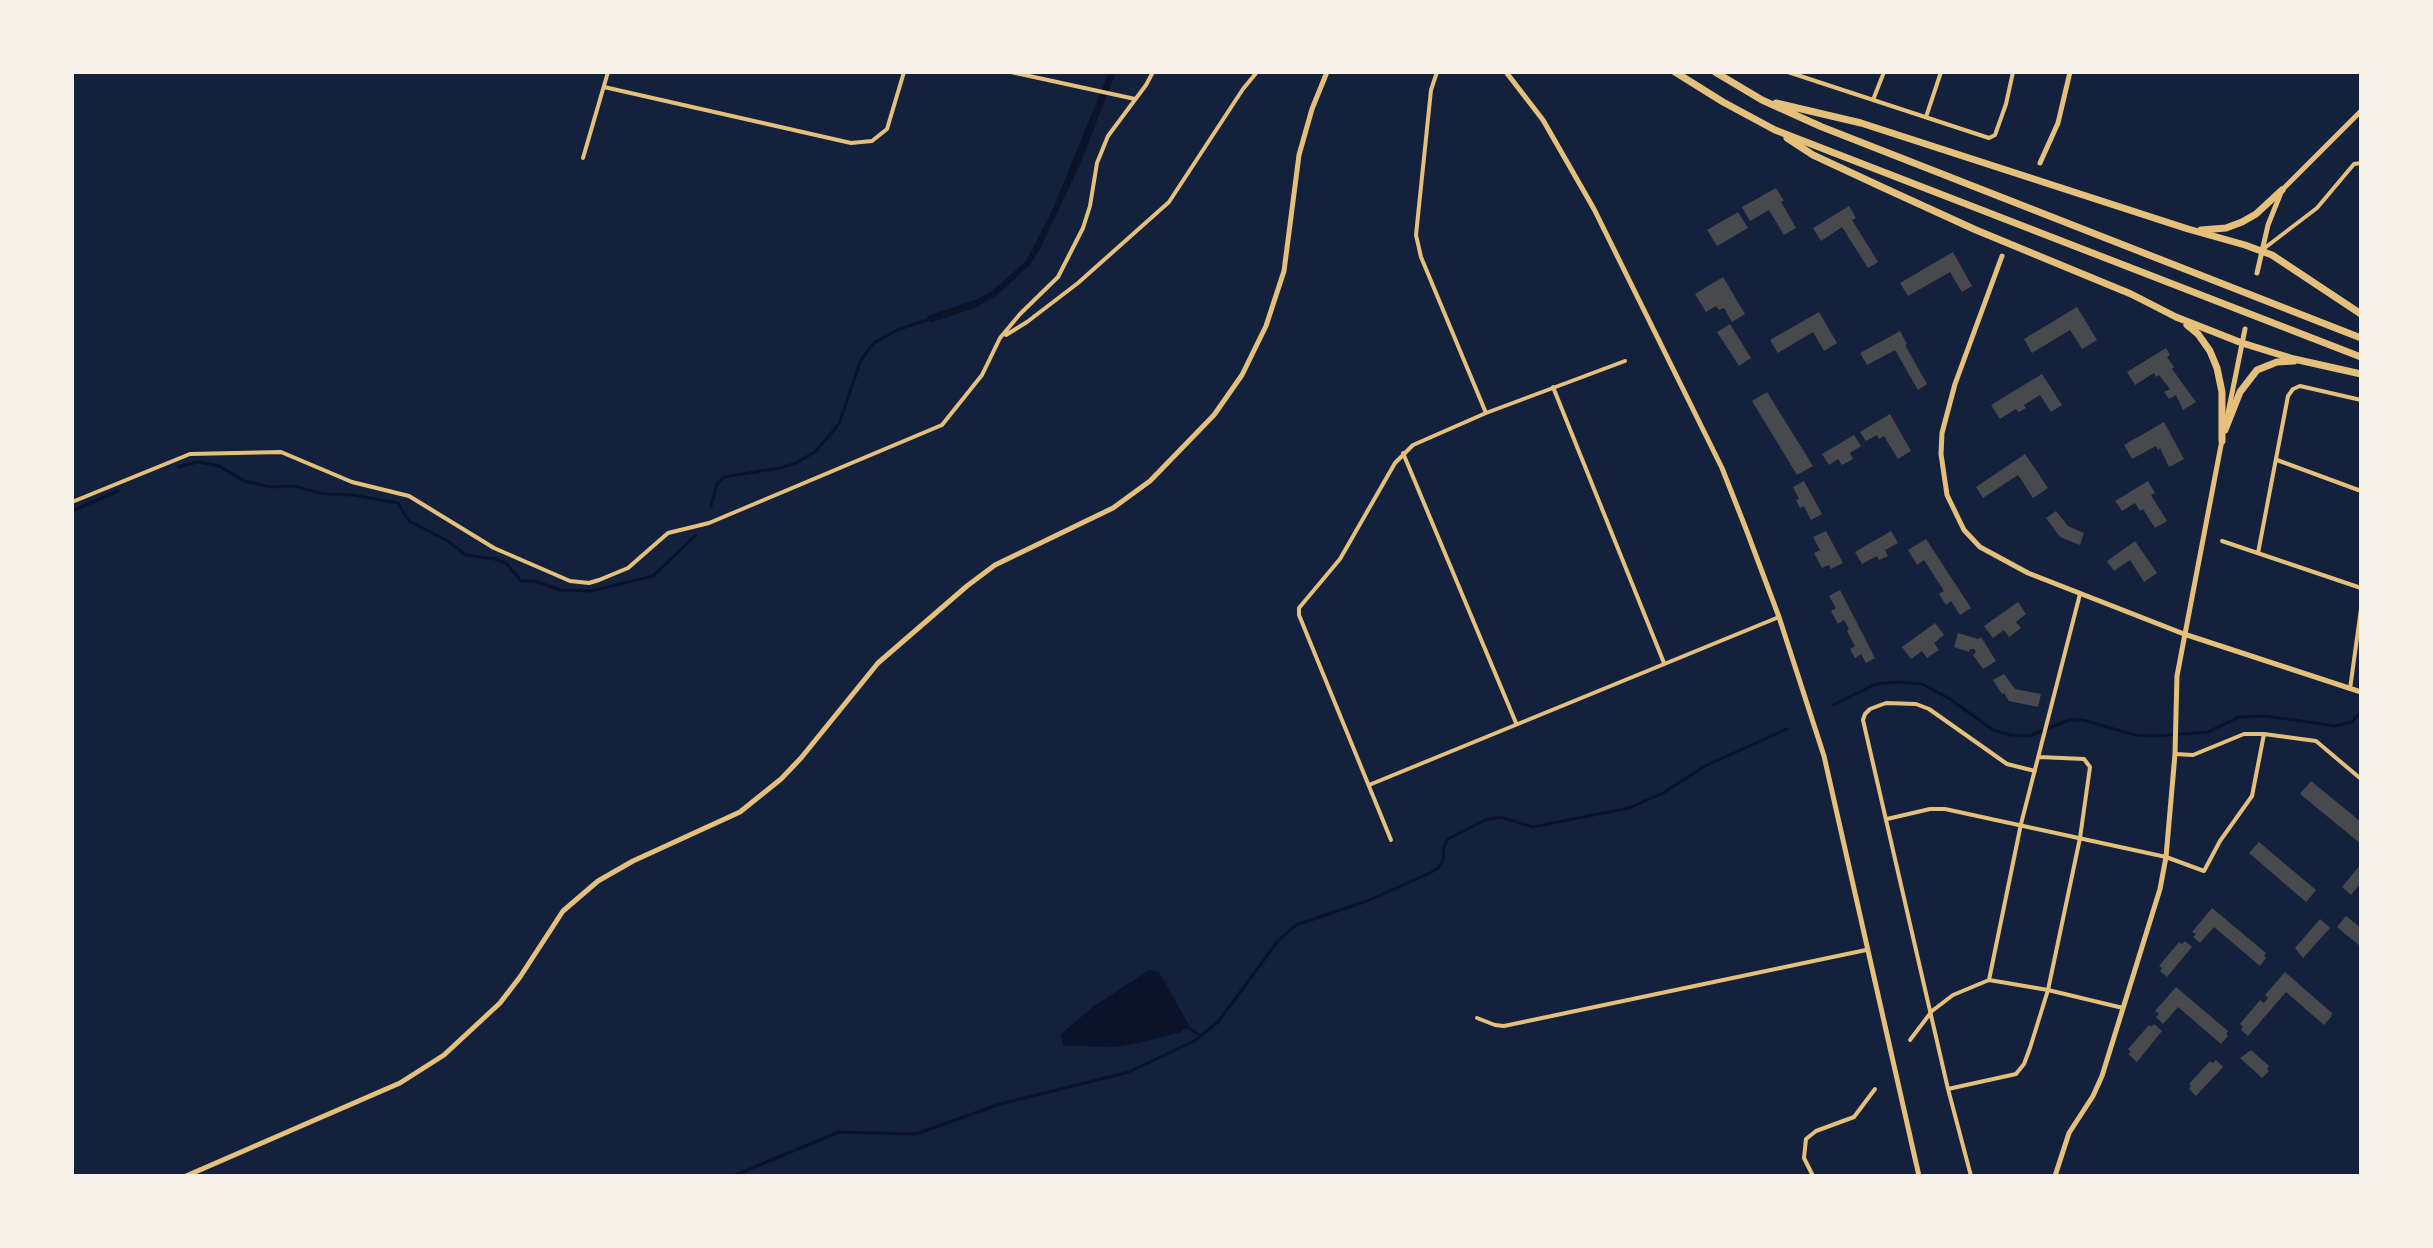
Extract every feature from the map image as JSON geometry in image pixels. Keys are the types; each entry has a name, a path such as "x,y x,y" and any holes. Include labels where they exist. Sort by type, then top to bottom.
{"highway":[{"path":"1675,72 1813,155 1976,230 2242,343 2361,374"},
{"path":"1715,72 1762,100 1822,127 2361,338"},
{"path":"1762,100 1861,123 2261,251 2272,255 2361,314"},
{"path":"1775,130 2361,357"},
{"path":"2188,229 2215,229 2242,222 2256,214 2282,190"},
{"path":"2176,317 2198,334 2217,368 2222,392 2223,436"},
{"path":"2223,436 2240,392 2257,370 2277,362 2304,361"}],"street":[{"path":"583,158 608,72"},
{"path":"604,87 851,143 872,141 887,129 904,72"},
{"path":"1011,72 1135,99"},
{"path":"72,502 190,454 281,452 352,482 409,496 494,548 570,581 589,583 628,568 668,533 709,523 942,425 982,375 1000,338 1058,277 1083,228 1097,163 1108,136 1153,72"},
{"path":"1000,338 1037,316 1169,202 1257,72"},
{"path":"186,1176 400,1083 444,1055 500,1003 563,911 598,881 633,861 740,812 781,779 801,758 878,663 967,586 995,565 1113,508 1159,473 1221,405 1242,375 1266,326 1284,271 1299,155 1327,72"},
{"path":"1437,72 1431,90 1416,235 1421,257 1486,413"},
{"path":"1506,72 1565,155 1669,357 1722,468 1779,617 1824,756 1919,1176"},
{"path":"1788,72 1989,138 1995,135 2013,72"},
{"path":"1873,100 1884,72"},
{"path":"1926,117 1941,72"},
{"path":"2040,163 2058,123 2070,72"},
{"path":"2257,273 2273,207 2282,190 2361,111"},
{"path":"2261,251 2317,208 2354,164 2361,163"},
{"path":"2002,256 1946,412 1941,454 1947,495 1964,530 1980,547 2028,573 2184,634 2361,692"},
{"path":"2055,1176 2069,1133 2102,1076 2160,889 2166,857 2175,754 2177,676 2245,329"},
{"path":"1391,840 1299,615 1299,608 1345,552 1403,453 1413,445 1486,413 1625,361"},
{"path":"2258,553 2288,396 2300,386 2361,400"},
{"path":"1553,387 1664,663"},
{"path":"1403,453 1516,723"},
{"path":"2277,460 2361,491"},
{"path":"2222,541 2361,588"},
{"path":"1989,980 2021,824 2080,594"},
{"path":"2350,689 2361,609"},
{"path":"1369,785 1779,617"},
{"path":"1971,1176 1863,720 1870,709 1886,703 1908,703 1929,709 2000,759 2035,771"},
{"path":"2175,754 2193,755 2244,734 2264,734 2316,741 2361,779"},
{"path":"1887,819 1930,809 1945,809 2166,857 2204,871 2220,841 2252,796 2264,734"},
{"path":"1948,1089 2016,1074 2024,1064 2048,990 2080,838 2089,762 2084,759 2039,757"},
{"path":"1477,1018 1504,1026 1866,950"},
{"path":"1910,1040 1932,1011 1953,995 1989,980 2123,1008"},
{"path":"1813,1176 1804,1158 1806,1139 1816,1131 1854,1117 1875,1089"}],"water":[{"path":"1109,72 1116,72 1081,162 1030,265 997,295 977,307 930,323 927,316 992,291 1026,261 1051,213"},
{"path":"1149,970 1159,972 1189,1025 1181,1032 1116,1047 1064,1046 1060,1035 1094,1006"}],"building":[{"path":"1776,188 1796,228 1784,235 1769,210 1750,221 1742,207"},
{"path":"1849,206 1856,218 1852,220 1878,262 1868,268 1842,227 1821,241 1813,228"},
{"path":"1738,212 1748,228 1717,246 1707,230"},
{"path":"1953,252 1972,286 1962,292 1950,272 1908,296 1900,283"},
{"path":"1723,277 1745,314 1732,322 1724,308 1719,310 1716,306 1706,312 1695,294"},
{"path":"2077,307 2097,340 2082,349 2070,330 2032,353 2024,339"},
{"path":"1819,312 1837,343 1824,351 1813,332 1778,353 1770,340"},
{"path":"1730,324 1751,358 1739,366 1717,332"},
{"path":"1900,331 1927,384 1918,390 1895,350 1867,365 1860,353"},
{"path":"2166,348 2170,355 2167,357 2174,367 2172,369 2196,402 2183,410 2176,395 2169,399 2164,392 2170,389 2159,375 2156,377 2154,373 2135,385 2127,372"},
{"path":"2042,374 2062,405 2051,412 2040,395 2024,405 2026,408 2019,412 2016,409 2000,419 1991,405"},
{"path":"1767,392 1813,466 1797,475 1752,401"},
{"path":"1890,414 1911,451 1898,459 1884,436 1879,439 1877,435 1866,441 1860,432"},
{"path":"2164,422 2184,459 2169,467 2156,446 2132,459 2124,445"},
{"path":"1854,435 1861,446 1850,453 1853,459 1842,465 1838,459 1829,465 1822,454"},
{"path":"2025,454 2048,488 2033,498 2018,475 1983,498 1976,487"},
{"path":"1804,481 1822,514 1811,520 1804,506 1800,508 1793,487"},
{"path":"2148,481 2155,493 2151,495 2167,521 2155,528 2143,509 2140,511 2135,503 2122,511 2115,501"},
{"path":"2056,511 2068,526 2084,533 2080,545 2060,537 2046,518"},
{"path":"1826,531 1843,563 1831,569 1829,565 1822,568 1814,553 1820,550 1813,537"},
{"path":"1891,531 1898,543 1885,550 1888,556 1879,560 1877,556 1862,564 1855,552"},
{"path":"1926,539 1971,608 1960,615 1951,601 1946,605 1939,594 1944,591 1924,560 1917,565 1908,550"},
{"path":"2135,541 2157,573 2144,582 2130,560 2114,571 2107,561"},
{"path":"1840,590 1875,658 1866,663 1861,654 1855,658 1850,649 1855,646 1847,631 1849,629 1844,620 1838,624 1831,611 1836,608 1829,596"},
{"path":"2018,602 2026,614 2016,622 2021,628 2009,637 2004,630 1993,638 1984,626"},
{"path":"1935,623 1944,635 1934,643 1939,650 1927,658 1922,651 1911,659 1902,647"},
{"path":"1958,633 1978,639 1981,637 1996,661 1983,669 1973,655 1976,652 1974,649 1969,652 1954,647"},
{"path":"2004,674 2015,689 2041,694 2038,707 2009,701 1993,680"},
{"path":"2311,781 2361,822 2361,844 2300,794"},
{"path":"2259,842 2316,890 2306,902 2249,853"},
{"path":"2361,864 2361,883 2351,895 2342,887"},
{"path":"2212,908 2266,953 2260,966 2214,927 2200,943 2193,937 2196,934 2192,932"},
{"path":"2346,916 2361,928 2361,947 2337,927"},
{"path":"2320,919 2330,928 2303,958 2295,948"},
{"path":"2185,941 2192,947 2167,977 2159,966 2179,942 2182,944"},
{"path":"2285,972 2332,1013 2331,1017 2324,1025 2286,992 2248,1036 2241,1030 2243,1027 2240,1024 2260,1000 2264,1003 2268,998 2265,995"},
{"path":"2176,987 2228,1031 2221,1044 2178,1007 2163,1024 2156,1017 2159,1014 2155,1011"},
{"path":"2154,1024 2162,1031 2137,1062 2128,1054 2131,1052 2128,1049 2149,1025"},
{"path":"2251,1050 2269,1066 2269,1071 2262,1078 2240,1058"},
{"path":"2216,1060 2223,1067 2196,1096 2189,1089 2189,1084 2210,1061 2213,1063"}],"waterway":[{"path":"711,506 717,484 724,477 780,468 815,452 839,424 861,360 874,343 897,330 930,319"},
{"path":"178,467 198,462 219,466 244,481 271,487 294,486 324,494 353,495 398,503 409,521 448,541 466,555 506,563 521,581 535,581 560,590 591,591 653,576 696,535"},
{"path":"72,511 118,491"},
{"path":"1833,705 1876,684 1922,684 1950,699 1993,730 2029,736 2069,720 2083,720 2135,735 2155,736 2208,732 2239,717 2266,716 2335,726 2352,722 2361,712"},
{"path":"733,1176 839,1132 916,1134 1000,1104 1129,1072 1196,1040 1218,1022 1278,941 1296,925 1367,901 1430,873 1443,860 1448,839 1485,820 1500,817 1533,827 1629,808 1663,793 1705,766 1787,729"},
{"path":"1187,1027 1201,1036"}]}
